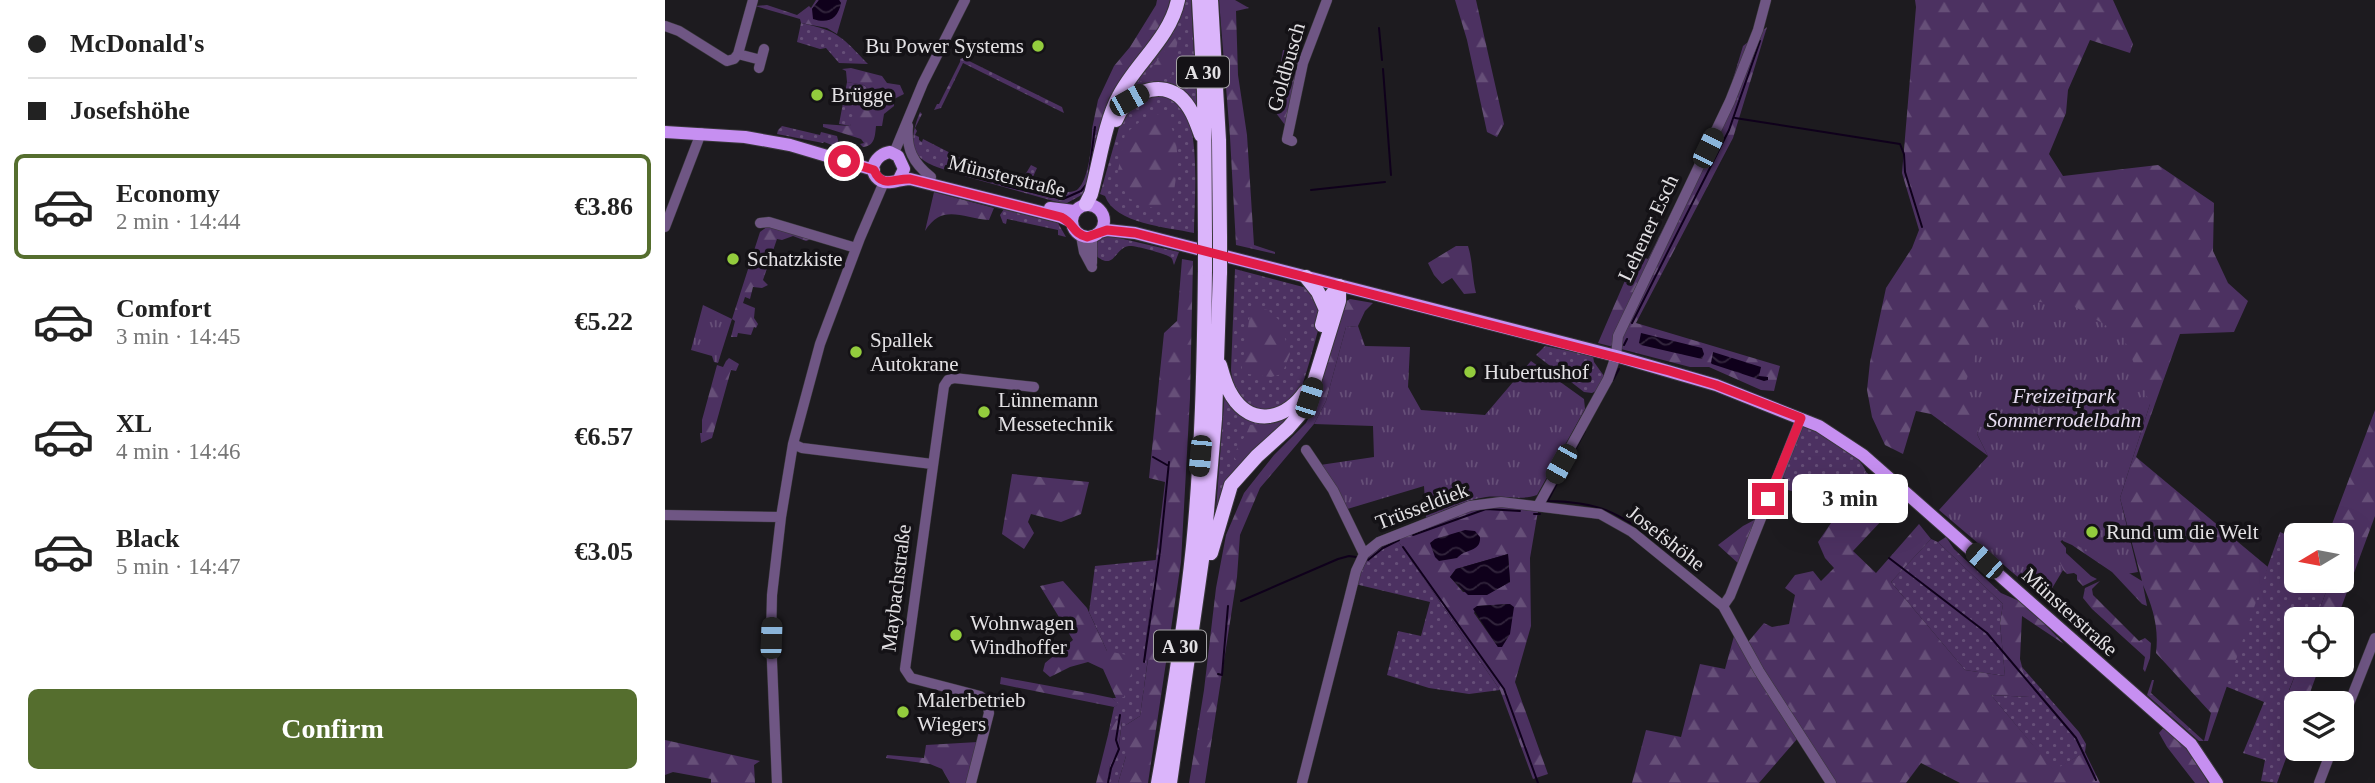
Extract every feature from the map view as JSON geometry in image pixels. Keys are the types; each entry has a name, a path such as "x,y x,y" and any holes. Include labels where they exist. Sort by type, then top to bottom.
{"highway":[{"path":"1087,212 1116,100 1126,82 1165,31 1178,0"},
{"name":"A 30","path":"1170,783 1199,587 1217,358 1220,272 1213,237 1204,144 1199,0"},
{"name":"A 30","path":"1158,783 1193,546 1202,403 1205,269 1213,237 1219,140 1211,0"},
{"path":"1087,212 1113,126 1119,112 1129,100 1143,92 1158,89 1178,95 1188,106 1204,144"},
{"path":"1306,277 1318,292 1326,310"},
{"path":"1217,358 1230,392 1242,408 1264,416 1287,411 1295,406 1304,393 1331,292 1339,286"},
{"path":"1199,587 1231,485 1301,414 1309,398 1339,301 1339,286"}],"main road":[{"path":"665,132 745,137 867,160 874,165 877,178 884,182"},
{"path":"874,165 886,153 894,153 902,160 901,174"},
{"name":"Münsterstraße","path":"901,174 910,179 1061,217 1087,212"},
{"name":"Münsterstraße","path":"884,182 892,182 901,174 931,177 1053,209 1087,212 1135,233"},
{"path":"1087,212 1091,235 1075,231 1087,212"},
{"name":"Münsterstraße","path":"1091,235 1107,230 1135,233 1616,356 1716,385 1819,426 1864,455 2191,744 2217,783"}],"street":[{"path":"665,26 679,31 727,61 734,59 738,54 754,0"},
{"path":"894,153 923,83 965,0"},
{"name":"Goldbusch","path":"1292,141 1287,139 1303,63 1327,0"},
{"name":"Lehener Esch","path":"1616,356 1618,336 1730,101 1758,30 1766,0"},
{"path":"738,54 760,64 764,49"},
{"name":"Münsterstraße","path":"908,118 908,147 911,156 931,177"},
{"path":"665,227 701,133"},
{"path":"777,783 771,638 772,595 793,444 816,357 856,248 884,182"},
{"path":"760,223 769,222 856,248"},
{"path":"1538,506 1608,379 1616,356"},
{"name":"Maybachstraße","path":"971,783 989,713 987,703 980,696 911,678 905,669 944,386 954,378 1034,387"},
{"path":"1723,606 1730,596 1801,418"},
{"path":"793,444 801,448 932,464"},
{"name":"Trüsseldiek","path":"1305,450 1333,490 1364,554"},
{"name":"Trüsseldiek","path":"1302,783 1351,589 1364,554 1378,542 1470,506 1501,502 1538,506"},
{"name":"Josefshöhe","path":"1538,506 1600,514 1632,532 1723,606 1759,671 1831,783"},
{"path":"665,514 781,517"},
{"path":"2354,691 2375,638"},
{"path":"2319,783 2327,761"}],"green space":[{"path":"816,0 819,0 812,9 847,0 837,34 827,28 801,23 800,19 755,6 767,5 797,15 809,6 811,8"},
{"path":"1157,0 1170,0 1165,18 1147,48 1123,76 1109,98 1100,132 1092,129 1098,100 1114,66 1130,47"},
{"path":"1183,0 1191,0 1197,110 1181,93 1127,96 1127,86"},
{"path":"1219,0 1235,0 1249,8 1236,11 1238,75 1247,135 1254,245 1275,254 1236,245"},
{"path":"1455,0 1476,0 1504,124 1497,137 1487,132 1467,40"},
{"path":"1915,0 2113,0 2133,44 2130,53 2090,40 2068,90 2066,113 2049,154 2063,176 2158,165 2214,203 2213,251 2228,283 2248,301 2234,332 2180,334 2136,457 2268,567 2208,741 2204,741 2211,713 2156,653 2154,618 2143,585 2147,606 2112,572 2063,541 2055,528 2142,581 2120,498 2150,404 1983,415 1977,434 1988,456 1931,414 1916,411 1903,454 1885,445 1872,417 1867,390 1870,362 1886,288 1912,248 1919,230 1902,173"},
{"path":"801,23 839,36 868,64 839,63 826,48 820,49 797,42"},
{"path":"1767,27 1733,138 1636,323 1780,366 1774,391 1761,390 1709,367 1690,367 1598,343 1636,255 1648,259 1726,102 1743,46"},
{"path":"1179,33 1171,78 1139,83"},
{"path":"1283,50 1301,52 1302,57 1285,125 1273,109"},
{"path":"963,58 1062,107 1064,113 963,63 941,108 934,110 960,59"},
{"path":"851,68 882,76 887,83 900,85 904,94 894,99 894,106 884,114 882,126 876,126 872,143 863,147 860,144 864,143 861,139 823,127 823,124 850,126 855,109 845,109 846,105 867,99 872,92 864,85 847,82 846,71 842,69"},
{"path":"847,82 864,85 872,92 867,99 855,101 855,116 850,126 839,124"},
{"path":"1148,96 1165,96 1172,99 1179,103 1186,113 1194,145 1194,233 1130,218 1119,213 1105,196 1100,194 1120,124 1133,104"},
{"path":"1162,113 1170,124 1177,149 1170,215 1128,198 1117,176 1125,134 1143,119"},
{"path":"782,126 837,136 840,148 824,142 777,134"},
{"path":"915,128 915,135 922,142 923,139 968,162 962,175 936,167 919,157 913,140"},
{"path":"1092,129 1100,132 1087,192 1067,203 964,176 971,163 1019,185 1031,165 1037,168 1028,188 1053,192 1074,191 1082,184 1087,170"},
{"path":"934,192 994,208 989,220 946,215 938,217 925,231"},
{"path":"1004,209 1058,219 1066,237 1058,235 1058,230 1007,219 1006,224 1003,223 1000,215"},
{"path":"768,226 814,238 806,241 793,236 777,239 763,280 768,285 762,288 753,287 750,299 745,297 743,303 755,308 754,318 758,324 751,335 738,333 737,337 731,337 735,321 732,319 760,232"},
{"path":"1102,234 1179,252 1174,265 1170,257 1132,246 1124,248 1111,260 1102,260 1095,255 1095,240"},
{"path":"1456,246 1468,246 1476,293 1464,294 1452,278 1442,284 1428,263"},
{"path":"1182,259 1193,261 1190,398 1181,562 1148,783 1118,783 1126,756 1126,725 1140,716 1148,659 1144,658 1165,482 1149,478 1164,333 1177,321"},
{"path":"1235,269 1307,288 1320,309 1318,329 1301,389 1290,401 1273,409 1248,406 1235,390 1231,370"},
{"path":"1350,299 1373,303 1365,311 1358,326 1346,327 1326,401 1314,424 1260,488 1240,535 1237,577 1205,783 1189,783 1226,535 1244,493 1274,455 1306,423 1316,403 1343,303"},
{"name":"Freizeitpark Sommerrodelbahn","path":"2040,302 2074,306 2123,336 2150,404 2120,498 2138,572 2121,575 2065,537 2054,548 2063,570 2045,600 1939,510 1988,456 1977,434 1982,415 1962,392 1978,348 1991,324"},
{"path":"703,305 732,319 718,363 714,362 712,356 691,350"},
{"path":"1251,308 1268,310 1279,320 1290,354 1282,374 1271,377 1241,373"},
{"path":"1358,326 1365,346 1410,347 1408,387 1421,410 1485,415 1531,361 1584,399 1585,409 1537,495 1525,498 1478,498 1426,518 1424,486 1344,510 1320,465 1374,457 1373,426 1314,424 1326,401 1346,327"},
{"path":"1545,346 1593,356 1604,376 1598,390 1592,393 1584,392 1536,355"},
{"path":"729,358 739,364 736,371 731,370 712,438 701,443 702,420 717,365 723,367"},
{"path":"1225,390 1238,410 1292,414 1263,446 1215,523"},
{"path":"2375,410 2375,516 2354,573 2354,523 2332,523"},
{"path":"1280,423 1281,427 1254,447 1248,457 1237,461 1235,452 1250,425"},
{"path":"1805,425 1849,451 1863,465 1866,472 1853,491 1815,475 1805,490 1798,493 1785,489 1788,480 1780,476 1800,427"},
{"path":"1866,472 1900,501 1853,551 1876,573 1919,524 1931,539 1891,582 1965,670 2005,676 2000,623 2003,604 1938,542 1946,537 1954,549 2001,593 2024,603 2064,644 2022,616 2020,659 2030,697 1991,695 2054,770 2085,752 2100,783 1960,783 1921,763 1906,783 1825,783 1798,738 1759,783 1632,783 1646,730 1681,737 1700,664 1725,669 1734,636 1743,648 1764,623 1772,627 1789,624 1795,595 1785,588 1795,575 1813,571 1821,581 1834,568 1825,558 1818,542"},
{"path":"1012,474 1089,482 1081,514 1061,522 1031,514 1028,522 1034,533 1024,549 1002,534"},
{"path":"1500,506 1538,511 1530,558 1531,626 1515,682 1548,774 1533,779 1500,690 1396,538 1471,510","holes":["1508,554 1510,582 1489,593 1463,592 1450,577 1456,569","1509,604 1498,647 1474,613 1477,606"]},
{"path":"1758,518 1740,565 1718,545"},
{"path":"2041,529 2053,533 2066,548 2066,553 2097,579 2083,586 2077,580 2077,575 2067,574"},
{"path":"2280,532 2284,534 2284,593 2326,593 2320,607 2284,607 2284,677 2294,677 2291,691 2284,691 2285,761 2277,783 2261,781 2265,760 2243,753 2264,702 2225,686"},
{"path":"1396,538 1500,690 1469,694 1429,688 1387,675 1398,631 1421,636 1430,602 1355,584 1369,556"},
{"path":"1931,539 1938,542 2003,604 2000,623 2005,676 1965,670 1891,582"},
{"path":"1156,560 1140,716 1126,725 1126,756 1118,783 1107,783 1110,765 1119,745 1122,721 1108,735 1114,707 1118,704 1112,698 1116,698 1107,651 1089,612 1095,566"},
{"path":"1063,581 1087,608 1107,651 1137,657 1124,697 1116,698 1103,669 1088,662 1050,677 1043,671 1045,663 1073,640 1040,586"},
{"path":"2100,581 2092,589 2093,595 2139,641 2145,638 2151,643 2145,672 2145,657 2083,598 2085,588"},
{"path":"2326,593 2347,593 2341,607 2320,607"},
{"path":"2022,667 2079,732 2086,744 2085,752 2054,771 1991,695 2029,697"},
{"path":"1001,677 1112,698 1119,704 1114,707 1000,684"},
{"path":"2294,677 2316,677 2311,691 2289,691"},
{"path":"2152,680 2151,693 2204,741 2199,741 2147,695"},
{"path":"1119,716 1122,716 1122,721 1117,759 1110,765 1107,783 1096,783 1108,735"},
{"path":"2165,726 2195,758 2208,783 2195,783 2167,747 2159,733"},
{"path":"665,740 760,761 754,765 755,783 711,783 711,779 673,772 665,775"},
{"path":"978,742 966,783 950,783 942,769 930,764 886,758 887,755 924,758 926,745"}],"water":[{"path":"819,0 839,0 840,8 835,16 823,21 813,19 812,9"},
{"path":"1641,333 1702,348 1704,354 1702,359 1641,345"},
{"path":"1713,352 1761,367 1759,376 1768,377 1768,380 1712,364"},
{"path":"1465,530 1475,531 1480,537 1476,548 1457,558 1439,561 1430,543"},
{"path":"1508,554 1510,582 1487,595 1468,595 1450,577 1456,569"},
{"path":"1510,604 1514,607 1510,634 1502,647 1498,647 1473,609 1477,606"}],"waterway":[{"path":"1379,28 1382,60"},
{"path":"1632,323 1729,130 1760,41"},
{"path":"1383,69 1391,175"},
{"path":"1735,118 1900,144 1904,154 1905,172 1922,227"},
{"path":"1089,173 1095,127"},
{"path":"1311,190 1385,182"},
{"path":"1002,185 1063,199 1081,191 1086,185"},
{"path":"1624,345 1627,339"},
{"path":"1613,380 1619,369"},
{"path":"1547,502 1585,431"},
{"path":"1153,457 1167,465"},
{"path":"1144,662 1160,551 1169,462"},
{"path":"1548,501 1581,504 1607,511 1631,523 1658,542"},
{"path":"1413,535 1486,509 1520,511"},
{"path":"1534,514 1540,514"},
{"path":"1368,560 1399,540"},
{"path":"1403,547 1504,689 1538,783"},
{"path":"1241,601 1338,559 1356,557"},
{"path":"1889,558 1987,633 2076,738 2096,780"},
{"path":"1218,674 1222,675 1228,606"},
{"path":"1108,783 1119,749 1116,740 1120,715"}],"place":[{"name":"Bu Power Systems","path":"1038,46"},
{"name":"Brügge","path":"817,95"},
{"name":"Schatzkiste","path":"733,259"},
{"name":"Spallek Autokrane","path":"856,352"},
{"name":"Hubertushof","path":"1470,372"},
{"name":"Lünnemann Messetechnik","path":"984,412"},
{"name":"Rund um die Welt","path":"2092,532"},
{"name":"Wohnwagen Windhoffer","path":"956,635"},
{"name":"Malerbetrieb Wiegers","path":"903,712"}],"route":[{"path":"844,161 874,170 877,178 884,182 896,181 899,178 910,179 1061,217 1072,222 1075,231 1081,236 1093,237 1107,230 1135,233 1616,356 1716,385 1801,418 1768,499"}]}
